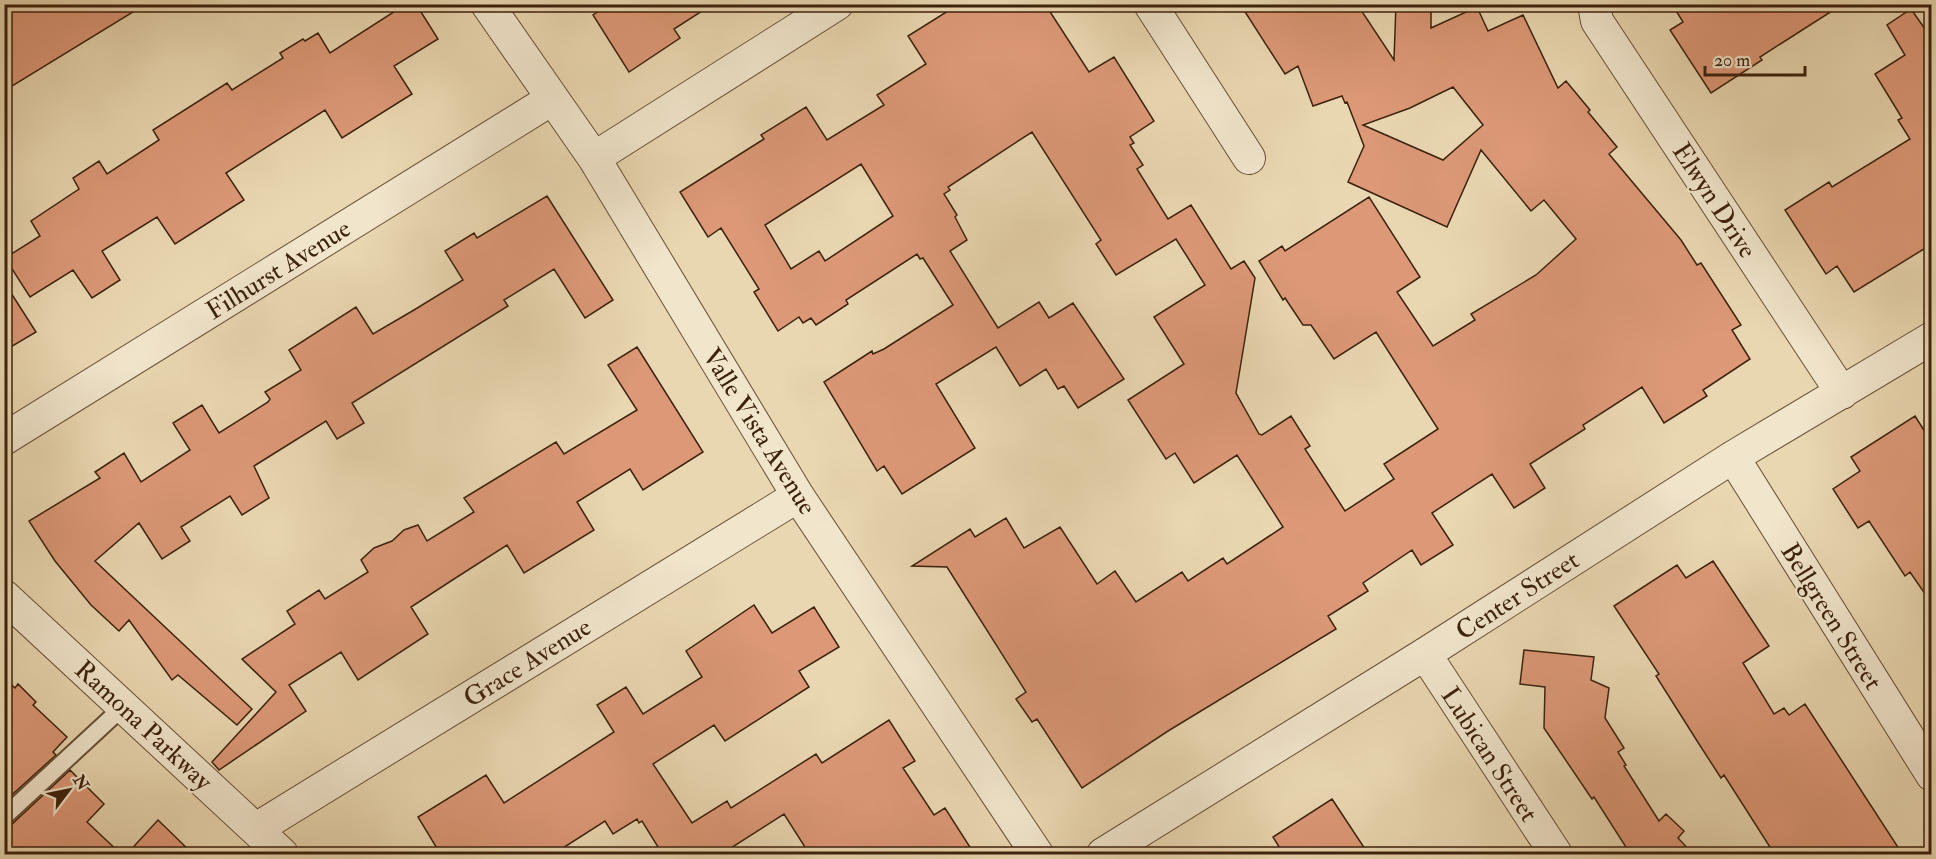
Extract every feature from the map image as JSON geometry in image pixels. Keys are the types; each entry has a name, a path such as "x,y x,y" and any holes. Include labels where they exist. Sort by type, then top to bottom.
{"street":[{"name":"Valle Vista Avenue","path":"487,4 594,158 798,496 1037,855"},
{"path":"594,158 837,4"},
{"path":"1150,4 1249,158"},
{"name":"Elwyn Drive","path":"1594,4 1597,21 1842,393"},
{"name":"Filhurst Avenue","path":"4,439 552,99"},
{"name":"Center Street","path":"1103,855 1425,654 1733,457 1932,338"},
{"name":"Bellgreen Street","path":"1733,457 1932,775"},
{"name":"Grace Avenue","path":"256,829 798,496"},
{"name":"Ramona Parkway","path":"4,596 282,855"},
{"name":"Lubican Street","path":"1425,654 1556,855"}],"lane":[{"path":"4,817 124,706"}],"building":[{"path":"4,4 146,4 4,91"},
{"path":"406,4 416,4 438,39 394,66 412,94 342,138 325,110 226,173 244,200 175,244 157,217 102,251 120,280 92,298 73,270 30,297 5,258 40,236 31,221 79,189 73,178 99,161 107,174 159,140 153,130 227,83 232,90 283,58 280,53 303,39 305,41 318,33 330,53"},
{"path":"609,4 713,4 674,29 680,38 629,72 593,15"},
{"path":"959,4 1045,4 1089,72 1114,57 1154,121 1130,137 1134,143 1130,145 1143,165 1137,169 1168,219 1191,205 1231,269 1244,261 1255,278 1236,393 1259,434 1262,435 1291,416 1310,446 1305,449 1345,511 1394,479 1384,464 1438,429 1376,332 1334,359 1311,325 1303,325 1285,298 1283,300 1259,261 1282,246 1285,251 1369,197 1420,277 1397,292 1433,346 1475,320 1471,314 1536,275 1576,239 1544,200 1531,211 1481,150 1447,227 1348,182 1364,146 1347,102 1345,103 1342,96 1313,106 1298,66 1285,74 1240,4 1357,4 1394,60 1396,4 1431,4 1431,28 1477,7 1488,31 1523,15 1558,88 1566,81 1590,110 1588,112 1617,147 1609,154 1681,240 1697,265 1701,263 1741,325 1732,330 1750,359 1703,390 1707,396 1664,423 1642,387 1583,425 1585,429 1530,464 1545,488 1514,508 1492,474 1432,513 1453,545 1421,565 1412,550 1363,583 1368,591 1328,616 1336,629 1168,731 1082,788 1037,719 1032,722 1016,699 1026,692 947,567 912,566 970,529 975,537 1006,518 1024,548 1060,527 1097,584 1115,571 1136,602 1182,572 1188,581 1223,558 1227,564 1283,527 1237,455 1194,483 1175,453 1166,459 1128,400 1184,364 1154,317 1205,285 1176,239 1116,275 1096,244 1101,240 1032,132 948,187 950,190 944,194 957,215 955,217 967,240 950,251 998,328 1039,302 1049,318 1073,303 1124,379 1078,408 1064,386 1058,389 1046,369 1020,386 996,347 936,384 975,448 902,494 884,466 877,471 824,382 872,351 873,354 884,349 953,305 923,258 920,259 917,254 846,300 848,304 816,325 811,318 803,323 799,317 778,331 754,292 759,289 721,228 708,237 680,192 764,139 761,135 806,107 827,140 884,105 877,95 926,64 908,36","holes":["1453,87 1483,125 1443,160 1363,125 1410,108","861,164 893,216 825,261 819,251 791,269 765,225"]},
{"path":"1672,4 1843,4 1760,57 1762,60 1711,93 1670,30 1683,22"},
{"path":"1911,9 1932,39 1932,244 1854,292 1837,266 1826,274 1785,210 1829,182 1832,187 1910,139 1898,120 1902,118 1875,74 1905,55 1887,25"},
{"path":"547,196 613,300 585,318 554,269 504,300 508,306 352,403 364,423 337,439 326,421 254,466 269,498 242,515 230,496 181,527 190,541 162,559 139,523 95,561 252,709 237,725 178,675 172,680 129,620 119,631 91,605 55,561 29,521 100,478 95,472 124,453 141,482 190,450 173,423 202,405 219,433 268,402 270,399 265,392 301,370 289,350 356,307 373,334 463,280 445,251 474,233 477,238"},
{"path":"4,282 36,332 4,351"},
{"path":"637,347 703,452 643,490 630,469 577,502 594,530 524,573 507,545 411,607 428,634 358,680 341,652 289,685 306,711 219,770 212,762 276,692 242,659 295,624 287,611 319,590 325,599 368,572 361,560 374,548 392,541 404,530 418,525 427,541 474,512 464,498 556,442 564,454 637,410 608,365"},
{"path":"1915,416 1932,443 1932,604 1910,572 1905,576 1869,521 1858,528 1833,489 1860,471 1851,457"},
{"path":"1713,561 1769,646 1743,663 1774,714 1784,708 1789,715 1805,704 1903,855 1775,855 1724,775 1721,778 1699,744 1656,676 1659,674 1614,606 1677,565 1686,578"},
{"path":"754,605 772,633 814,607 839,647 799,671 809,687 725,741 714,725 653,764 692,823 727,801 731,808 816,754 822,763 889,720 915,761 903,768 934,815 945,808 975,855 810,855 784,814 720,855 663,855 642,821 639,823 637,819 613,834 605,821 552,855 441,855 418,817 486,775 504,803 614,732 597,705 626,687 643,714 702,677 686,651"},
{"path":"1524,650 1594,657 1591,680 1609,688 1605,718 1624,748 1618,752 1626,765 1624,766 1659,821 1666,814 1684,831 1678,838 1694,855 1631,855 1594,797 1592,799 1544,728 1545,687 1520,684"},
{"path":"4,678 15,688 18,684 36,702 33,705 67,737 53,752 56,755 4,802"},
{"path":"70,770 104,804 87,822 122,855 4,855 4,827 11,825"},
{"path":"1332,799 1369,855 1284,855 1273,837"},
{"path":"158,820 194,855 126,855"}]}
